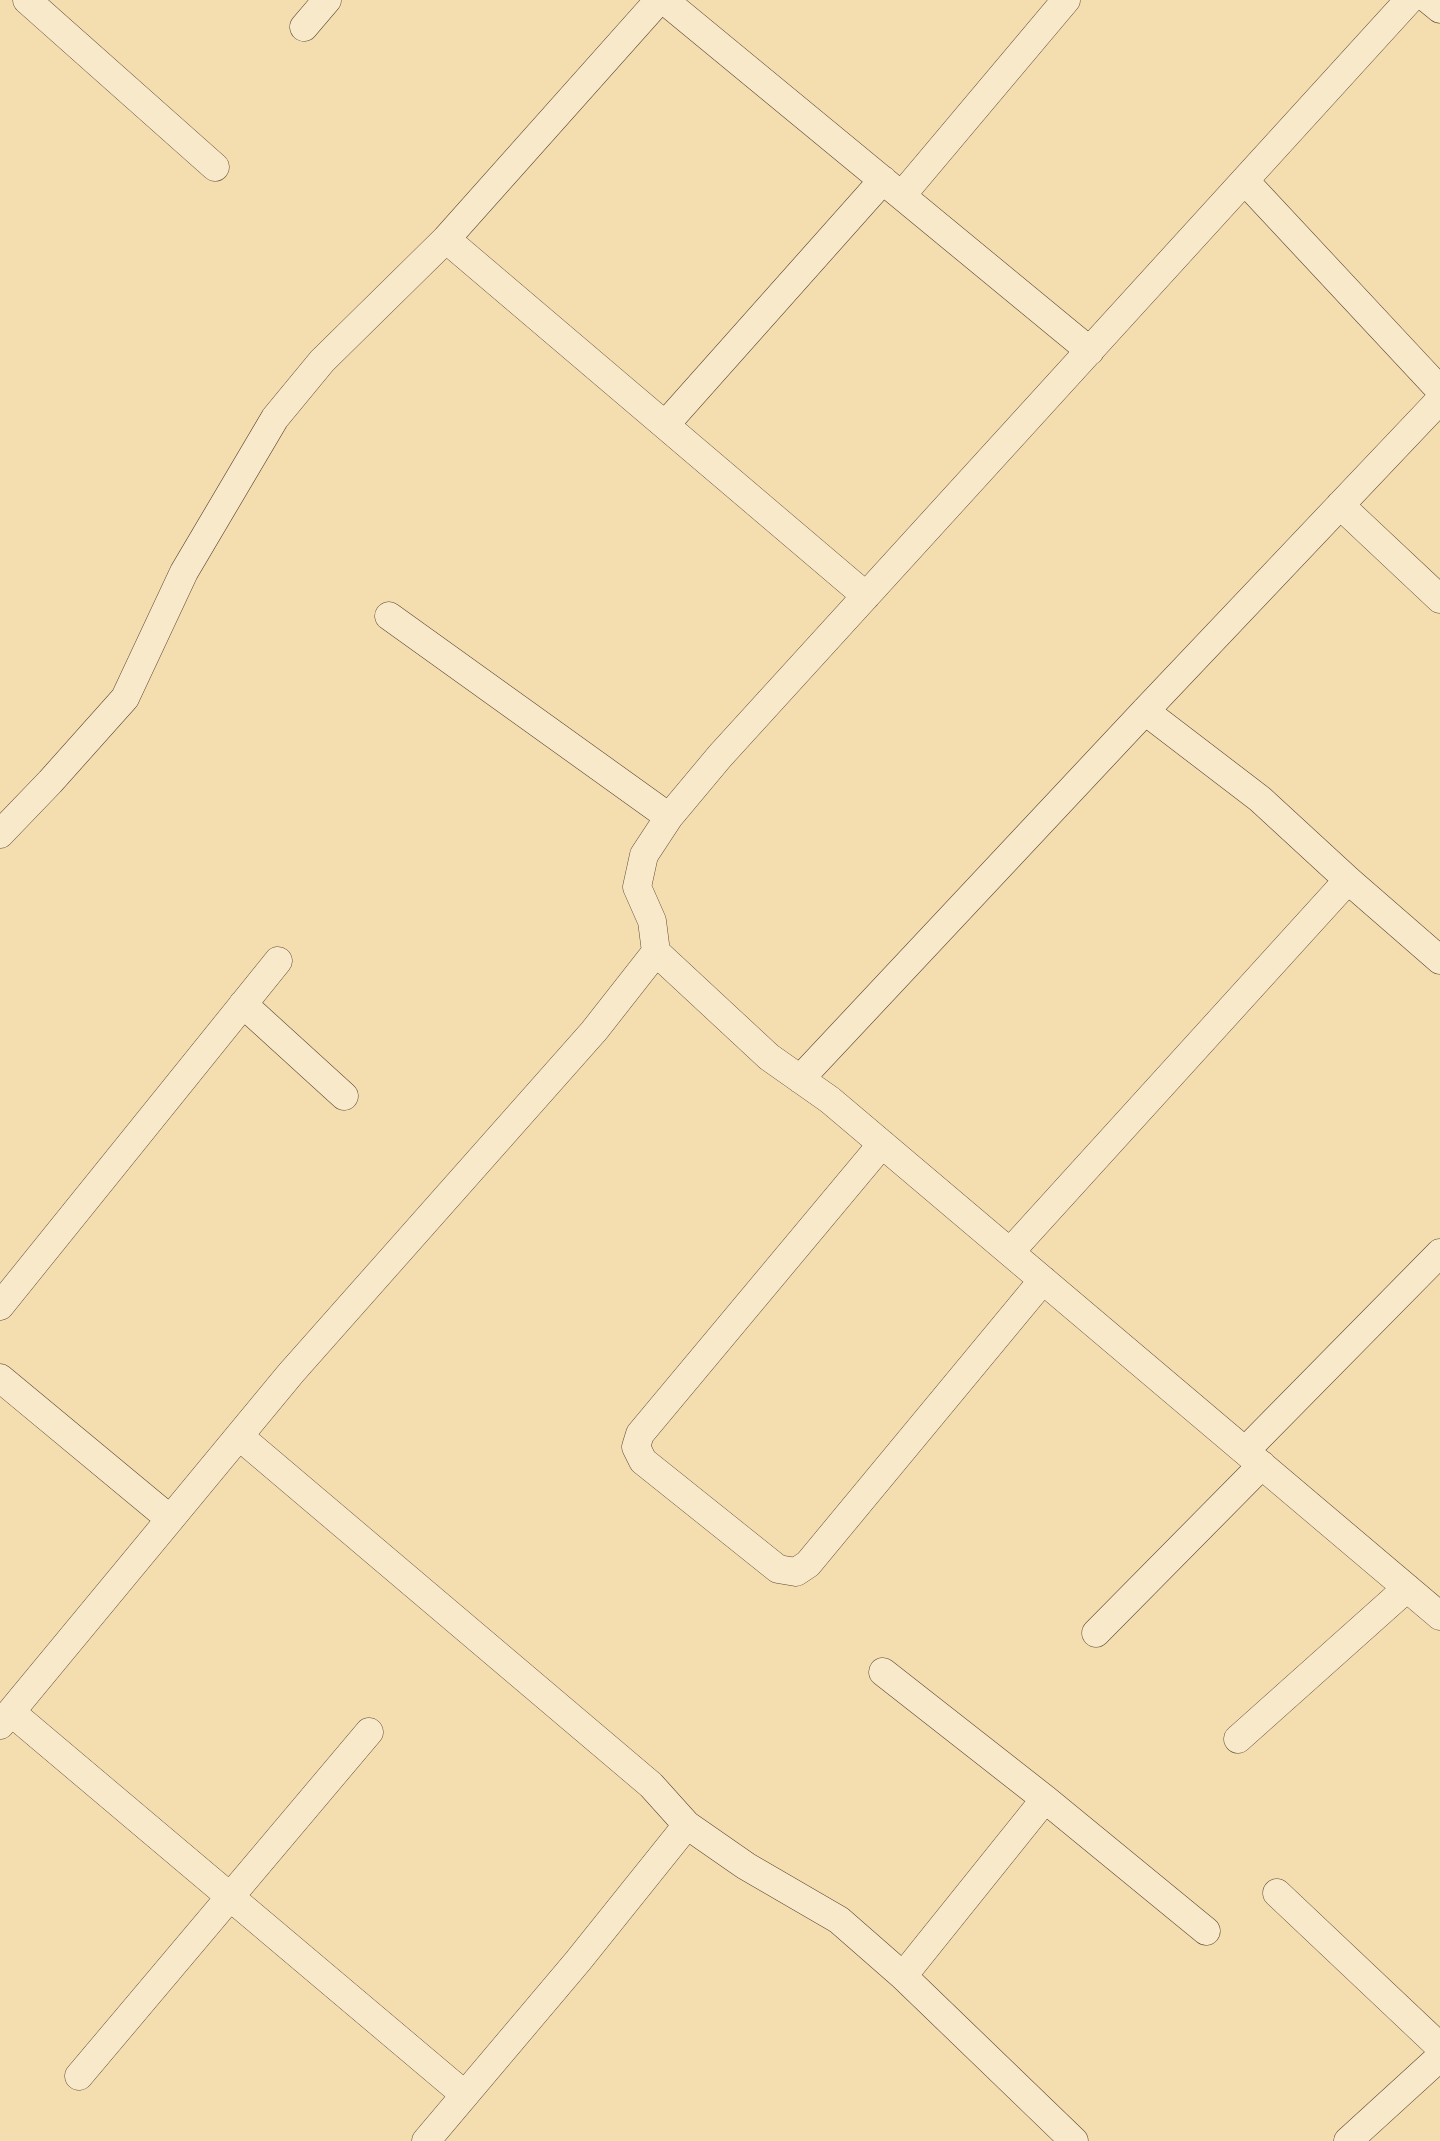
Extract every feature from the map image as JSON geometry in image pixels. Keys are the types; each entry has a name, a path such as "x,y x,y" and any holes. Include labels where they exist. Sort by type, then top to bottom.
{"street":[{"path":"26,0 215,167"},
{"path":"304,27 326,0"},
{"path":"0,834 50,782 125,698 184,572 275,418 322,361 446,239 659,0"},
{"path":"664,0 1090,351"},
{"path":"665,425 892,187 1066,0"},
{"path":"1409,0 720,756 669,817 644,855 638,887 652,922 656,952 769,1056 830,1100 1440,1616"},
{"path":"1429,0 1440,9"},
{"path":"1245,182 1440,390"},
{"path":"446,239 866,596"},
{"path":"800,1079 1440,400"},
{"path":"1340,506 1440,599"},
{"path":"389,616 669,817"},
{"path":"1145,711 1260,799 1348,880 1440,960"},
{"path":"1010,1252 1348,880"},
{"path":"465,2095 231,1896 6,1719 291,1373 594,1031 656,952"},
{"path":"0,1306 278,961"},
{"path":"243,1004 344,1096"},
{"path":"882,1144 640,1434 636,1447 643,1461 778,1569 796,1572 808,1564 1043,1280"},
{"path":"1096,1633 1440,1253"},
{"path":"2,1383 170,1519"},
{"path":"239,1436 651,1785 687,1825 746,1866 839,1920 902,1976 1074,2141"},
{"path":"1238,1739 1407,1588"},
{"path":"883,1672 1045,1799 1206,1931"},
{"path":"79,2076 369,1732"},
{"path":"902,1976 1045,1799"},
{"path":"426,2141 578,1961 687,1825"},
{"path":"1277,1893 1440,2047"},
{"path":"1348,2141 1440,2057"}]}
